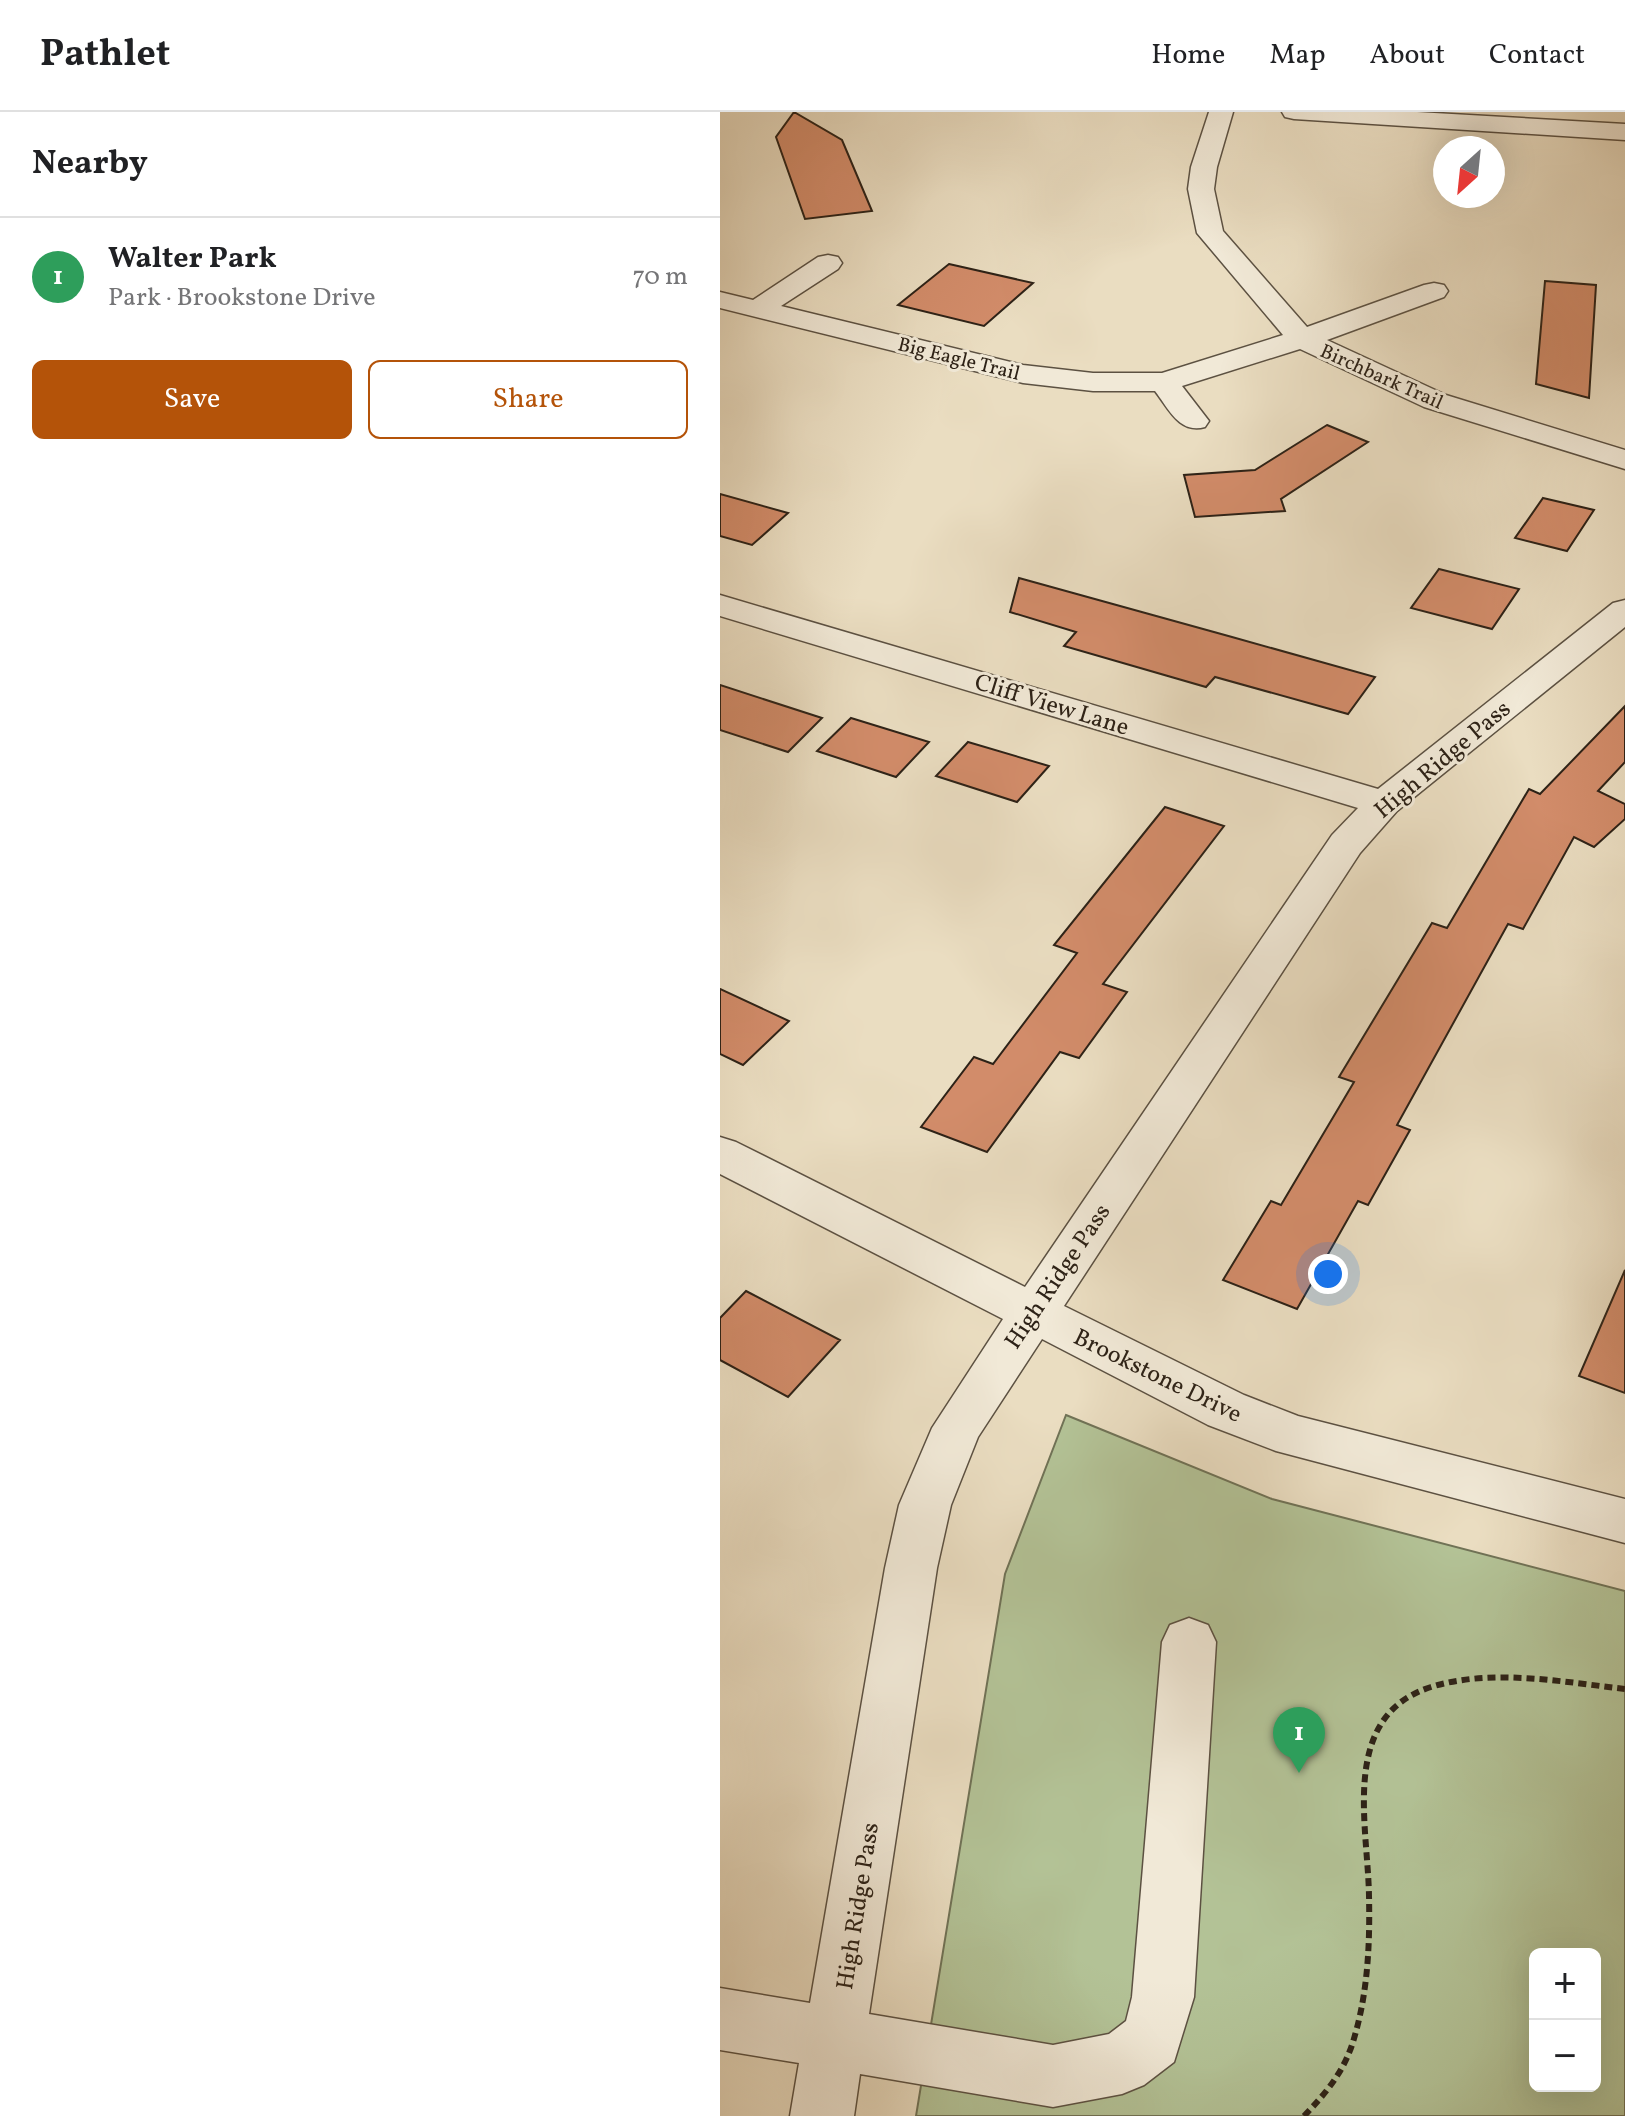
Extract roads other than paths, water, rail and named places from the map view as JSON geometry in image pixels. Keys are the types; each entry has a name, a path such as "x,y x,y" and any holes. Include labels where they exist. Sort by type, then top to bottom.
{"street":[{"name":"Birchbark Trail","path":"1221,112 1204,167 1201,189 1210,233 1302,339 1435,401 1625,460"},
{"path":"1294,112 1625,132"},
{"path":"758,309 828,263"},
{"name":"Big Eagle Trail","path":"720,300 1023,374 1093,382 1164,382 1302,339 1434,291"},
{"path":"1164,382 1194,421"},
{"name":"Cliff View Lane","path":"720,605 1384,803"},
{"name":"High Ridge Pass","path":"822,2116 911,1568 925,1505 957,1428 1346,844 1384,803 1625,610"},
{"name":"Brookstone Drive","path":"720,1154 1226,1410 1294,1436 1625,1521"},
{"path":"720,2019 836,2036 1053,2076 1122,2063 1152,2040 1163,1997 1189,1642"}],"place":[{"name":"Walter Park","path":"1299,1773"}]}
